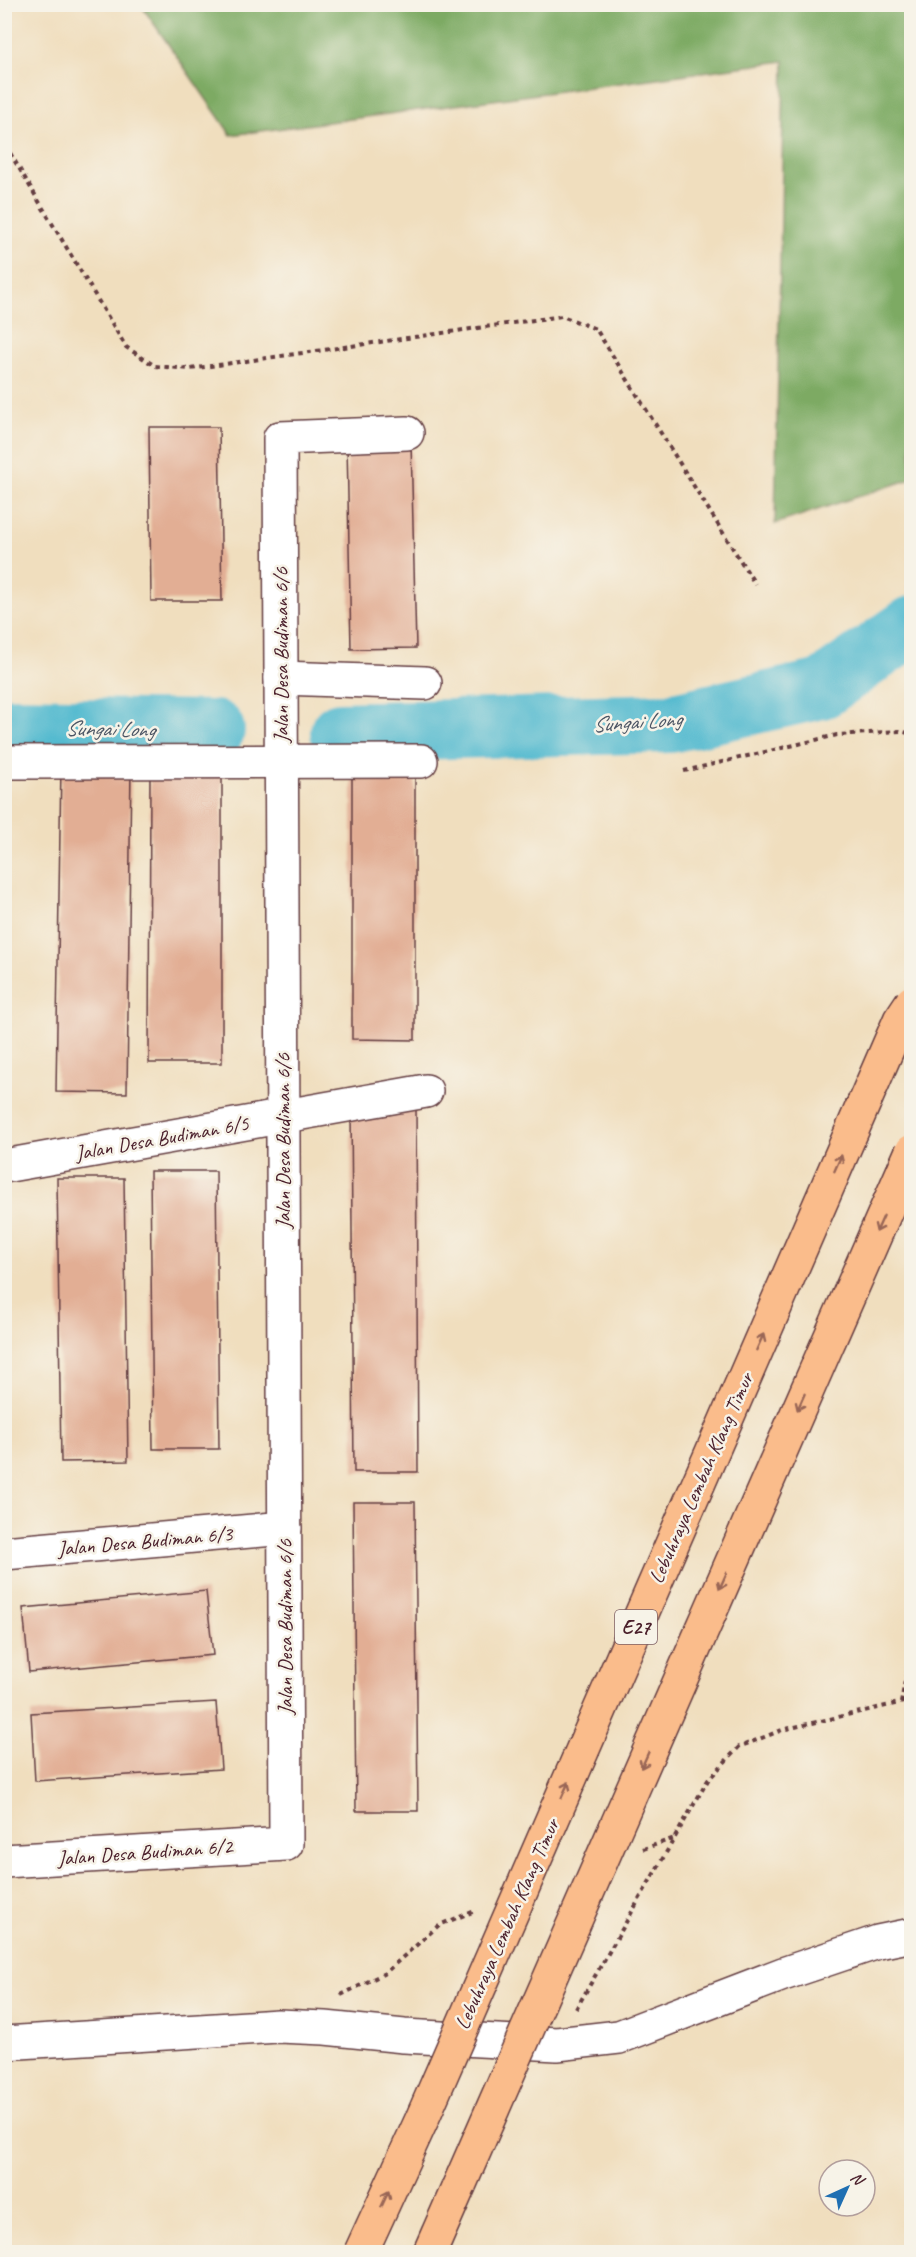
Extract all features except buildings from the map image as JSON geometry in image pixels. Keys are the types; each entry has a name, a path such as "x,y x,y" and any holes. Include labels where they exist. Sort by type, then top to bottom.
{"highway":[{"name":"Lebuhraya Lembah Klang Timur","path":"361,2253 427,2108 900,1020 912,1002"},
{"path":"430,2253 912,1151"}],"street":[{"name":"Jalan Desa Budiman 6/6","path":"286,1844 280,438 407,433"},
{"path":"281,678 426,683"},
{"path":"4,762 421,761"},
{"name":"Jalan Desa Budiman 6/5","path":"4,1166 426,1091"},
{"name":"Jalan Desa Budiman 6/3","path":"4,1553 285,1528"},
{"name":"Jalan Desa Budiman 6/2","path":"4,1861 286,1844"},
{"path":"4,2043 278,2026 325,2028 404,2037 556,2043 619,2037 783,1974 878,1942 912,1935"}],"path":[{"path":"4,148 7,148 126,347 155,366 190,369 562,316 596,328 755,584"},
{"path":"684,771 837,735 900,731 912,734"},
{"path":"900,1703 912,1642"},
{"path":"556,2043 708,1780 739,1747 782,1730 912,1700"}],"green space":[{"path":"141,5 911,5 911,479 775,524 784,61 231,135"}],"waterway":[{"name":"Sungai Long","path":"340,732 670,723 822,689 912,626"},
{"name":"Sungai Long","path":"4,727 215,730"}]}
